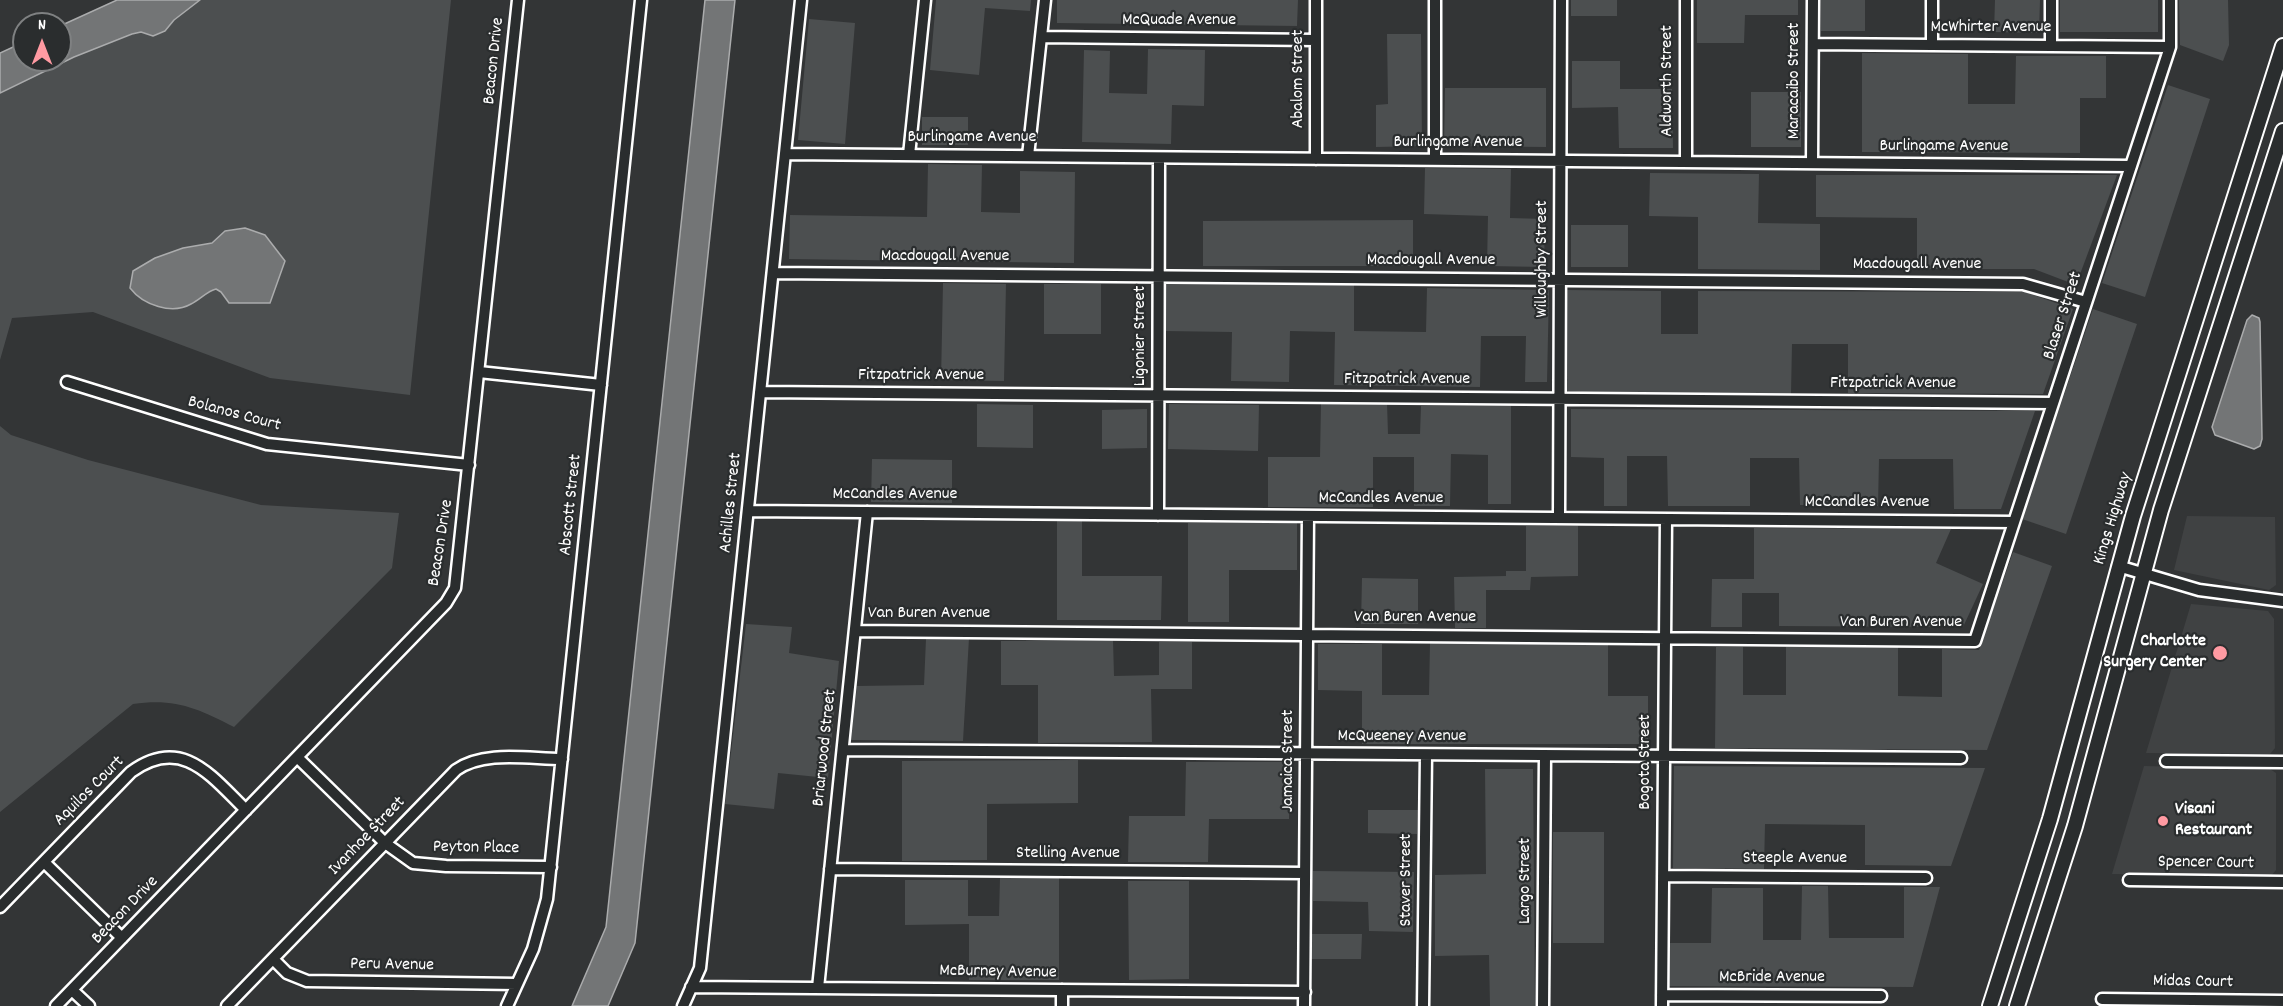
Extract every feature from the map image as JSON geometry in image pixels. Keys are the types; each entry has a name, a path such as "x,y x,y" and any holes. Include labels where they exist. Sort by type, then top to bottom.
{"main road":[{"name":"Kings Highway","path":"1990,1006 2050,819 2118,566 2283,46"},
{"path":"2017,1006 2059,882 2188,421 2283,131"}],"street":[{"name":"Beacon Drive","path":"56,1006 451,596 455,588 518,0"},
{"name":"Abscott Street","path":"507,1006 542,925 551,867 641,0"},
{"name":"Achilles Street","path":"683,1006 700,968 801,0"},
{"path":"909,155 924,0"},
{"path":"1028,156 1045,0"},
{"name":"Abalom Street","path":"1316,0 1316,159"},
{"path":"1435,160 1436,0"},
{"name":"Willoughby Street","path":"1559,518 1561,0"},
{"name":"Aldworth Street","path":"1686,0 1686,162"},
{"name":"Maracaibo Street","path":"1812,163 1813,0"},
{"path":"1932,0 1932,45"},
{"path":"2051,0 2051,46"},
{"name":"Blaser Street","path":"1974,641 2170,47 2170,0"},
{"name":"McQuade Avenue","path":"1041,37 1316,40"},
{"name":"McWhirter Avenue","path":"1813,44 2170,47"},
{"name":"Burlingame Avenue","path":"785,154 2131,166"},
{"name":"Ligonier Street","path":"1158,515 1159,158"},
{"name":"Macdougall Avenue","path":"773,273 2024,284 2086,302"},
{"path":"479,372 601,385"},
{"name":"Bolanos Court","path":"67,382 267,444 469,465"},
{"name":"Fitzpatrick Avenue","path":"760,392 2053,403"},
{"name":"McCandles Avenue","path":"748,511 2014,522"},
{"name":"Briarwood Street","path":"818,988 867,512"},
{"name":"Jamaica Street","path":"1304,1006 1308,516"},
{"name":"Bogota Street","path":"1662,1001 1666,519"},
{"path":"2118,566 2218,594 2283,601"},
{"name":"Van Buren Avenue","path":"855,631 1974,641"},
{"name":"McQueeney Avenue","path":"843,750 1961,758"},
{"name":"Staver Street","path":"1424,1006 1426,755"},
{"name":"Largo Street","path":"1543,1006 1545,756"},
{"name":"Aquilos Court","path":"0,907 131,772 155,758 176,757 196,764 246,810"},
{"name":"Peyton Place","path":"297,757 386,843 413,863 446,866 551,867"},
{"name":"Ivanhoe Street","path":"228,1006 456,770 467,762 483,759 562,759"},
{"path":"2166,761 2283,762"},
{"path":"44,862 122,938"},
{"name":"Stelling Avenue","path":"830,869 1305,873"},
{"name":"Steeple Avenue","path":"1663,876 1926,878"},
{"name":"Spencer Court","path":"2130,880 2283,882"},
{"name":"Peru Avenue","path":"273,959 287,973 307,981 517,984"},
{"name":"McBurney Avenue","path":"692,987 1305,992"},
{"path":"72,990 89,1006"},
{"path":"1062,990 1062,1006"},
{"name":"McBride Avenue","path":"1662,1001 1881,996"},
{"name":"Midas Court","path":"2102,999 2283,1000"}],"shaded area":[{"path":"117,0 200,0 174,20 165,31 153,36 141,32 132,34 72,58 72,21"},
{"path":"200,0 451,0 410,395 270,378 93,312 12,318 0,360 0,93 43,72 72,72 72,58 133,34 141,32 153,36 165,32 174,20"},
{"path":"705,0 735,0 635,943 608,1006 572,1006 606,927"},
{"path":"936,0 1031,0 1030,11 985,8 979,75 930,70"},
{"path":"1057,0 1298,0 1297,26 1057,23"},
{"path":"1571,0 1617,0 1617,16 1571,16"},
{"path":"1697,0 1798,0 1798,15 1745,15 1744,43 1697,43"},
{"path":"1821,0 1865,0 1865,31 1821,31"},
{"path":"1995,0 2040,0 2039,33 1994,32"},
{"path":"2060,0 2158,0 2158,32 2060,32"},
{"path":"2179,0 2228,0 2229,45 2223,61 2180,45"},
{"path":"809,19 855,23 845,144 798,140"},
{"path":"1387,34 1421,34 1422,146 1376,147 1376,105 1388,104"},
{"path":"12,48 12,72 43,72 0,93 0,53"},
{"path":"1148,49 1205,50 1204,106 1172,105 1171,144 1082,142 1084,50 1110,51 1109,93 1147,94"},
{"path":"1862,53 1968,54 1968,104 2015,104 2016,56 2106,56 2106,98 2080,98 2080,153 1862,152"},
{"path":"1572,61 1620,61 1620,89 1672,89 1673,148 1619,148 1618,107 1572,108"},
{"path":"2168,85 2210,99 2145,297 2102,283"},
{"path":"1445,88 1546,88 1546,147 1444,146"},
{"path":"1751,92 1801,92 1801,147 1751,147"},
{"path":"922,117 968,117 968,145 922,145"},
{"path":"928,164 982,165 981,212 1020,213 1020,171 1075,172 1074,263 789,259 790,215 927,217"},
{"path":"1425,168 1511,169 1510,218 1545,219 1544,267 1487,266 1488,216 1424,214"},
{"path":"1650,173 1759,174 1758,223 1820,224 1820,270 1698,269 1698,217 1649,216"},
{"path":"1816,175 2117,175 2076,285 2034,269 1917,269 1917,218 1816,217"},
{"path":"1413,220 1413,266 1203,266 1203,221"},
{"path":"1571,225 1628,225 1628,267 1571,267"},
{"path":"245,228 265,235 285,261 270,303 229,303 216,289 194,302 175,309 150,303 130,288 133,271 155,258 183,248 212,243 225,231"},
{"path":"943,283 1006,284 1004,381 941,380"},
{"path":"1165,283 1354,285 1354,331 1426,332 1427,288 1549,290 1547,382 1525,382 1526,336 1481,336 1480,387 1334,385 1335,332 1290,331 1289,382 1231,381 1232,332 1164,331"},
{"path":"1044,284 1101,284 1101,334 1044,334"},
{"path":"1566,290 1661,291 1661,334 1698,334 1698,291 2025,292 2073,309 2043,394 1848,393 1848,344 1792,344 1791,394 1566,393"},
{"path":"2093,309 2137,324 2066,534 2022,519"},
{"path":"2252,315 2259,318 2260,322 2262,439 2260,446 2254,449 2215,435 2212,427 2247,320"},
{"path":"1321,403 1387,403 1388,434 1420,434 1421,406 1511,406 1511,504 1488,504 1488,455 1451,454 1450,506 1414,506 1414,457 1373,457 1373,507 1268,507 1268,457 1320,457"},
{"path":"977,404 1033,405 1033,448 977,447"},
{"path":"1169,404 1259,405 1258,451 1168,449"},
{"path":"1147,409 1147,448 1102,449 1102,410"},
{"path":"1571,409 2035,411 2001,509 1954,509 1953,459 1879,459 1878,506 1800,505 1799,458 1750,458 1750,506 1668,506 1667,456 1627,456 1627,506 1604,506 1604,458 1571,457"},
{"path":"0,426 11,435 88,460 261,505 399,513 392,568 234,727 185,706 161,702 133,704 0,812"},
{"path":"872,459 952,460 952,503 871,502"},
{"path":"2187,516 2275,517 2276,585 2269,590 2174,570"},
{"path":"1057,521 1082,521 1082,576 1162,576 1161,620 1057,620"},
{"path":"1188,523 1297,523 1297,570 1229,570 1229,622 1188,622"},
{"path":"1526,526 1578,526 1578,576 1531,577 1530,590 1486,590 1486,628 1455,628 1454,577 1506,576 1506,571 1526,571"},
{"path":"1754,528 1951,529 1936,563 1983,584 1963,627 1779,626 1779,593 1742,593 1742,627 1711,627 1712,579 1754,579"},
{"path":"2013,552 2052,566 1987,750 1715,748 1716,647 1743,647 1743,695 1786,695 1786,647 1898,647 1898,696 1942,697 1942,649 1979,650"},
{"path":"1362,578 1418,579 1418,624 1361,624"},
{"path":"2191,604 2268,611 2274,619 2275,748 2270,754 2146,753"},
{"path":"746,624 792,627 789,653 839,661 828,778 778,773 774,809 725,804"},
{"path":"969,638 963,741 851,740 857,686 924,685 926,639"},
{"path":"1113,640 1114,676 1159,675 1159,642 1192,642 1192,689 1151,689 1152,742 1038,743 1038,685 1001,685 1001,641"},
{"path":"1608,642 1608,696 1648,696 1648,744 1362,744 1362,691 1318,690 1318,644 1382,644 1382,695 1429,695 1430,643"},
{"path":"1078,760 1078,803 987,804 987,860 902,861 902,761"},
{"path":"1186,762 1290,762 1289,819 1209,819 1208,862 1128,862 1129,816 1185,816"},
{"path":"1674,766 1985,768 1951,866 1865,865 1865,825 1765,824 1764,869 1673,868"},
{"path":"2144,766 2270,769 2276,773 2276,870 2271,876 2112,874"},
{"path":"1485,769 1533,769 1535,1006 1490,1006 1489,955 1435,956 1435,875 1486,874"},
{"path":"1368,810 1418,810 1417,834 1368,833"},
{"path":"1553,832 1604,832 1604,943 1553,943"},
{"path":"1313,871 1414,872 1413,932 1369,931 1368,902 1313,901"},
{"path":"1000,878 1059,878 1059,980 969,980 969,924 905,925 905,880 968,880 968,916 999,916"},
{"path":"1128,881 1189,881 1189,979 1129,980"},
{"path":"1802,886 1828,886 1829,938 1904,938 1904,887 1940,887 1913,987 1668,986 1668,943 1711,943 1712,888 1763,888 1763,940 1801,940"},
{"path":"1311,934 1362,934 1361,959 1311,959"}],"place":[{"name":"Charlotte Surgery Center","path":"2220,653"},
{"name":"Visani Restaurant","path":"2163,821"}]}
